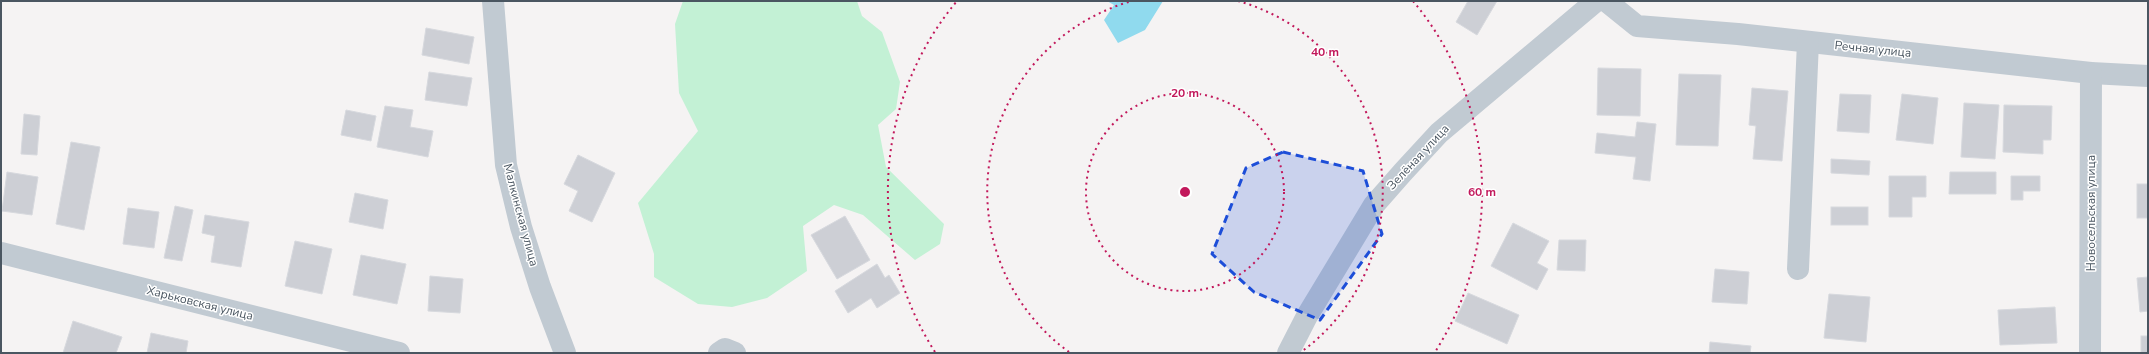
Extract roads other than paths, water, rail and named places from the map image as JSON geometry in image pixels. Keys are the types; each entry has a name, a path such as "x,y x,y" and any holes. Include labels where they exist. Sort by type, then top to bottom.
{"street":[{"name":"Малкинская улица","path":"493,1 506,165 521,227 540,287 565,353"},
{"name":"Зелёная улица","path":"1288,353 1307,316 1374,205 1439,132 1596,1"},
{"name":"Речная улица","path":"1606,1 1637,26 1808,42 2091,73 2148,76"},
{"path":"1798,269 1808,42"},
{"name":"Новосельская улица","path":"2090,353 2091,73"},
{"name":"Харьковская улица","path":"1,252 399,353"},
{"path":"720,353 725,349 735,353"}],"water":[{"path":"1107,1 1163,1 1145,30 1118,43 1104,20 1114,5"}]}
